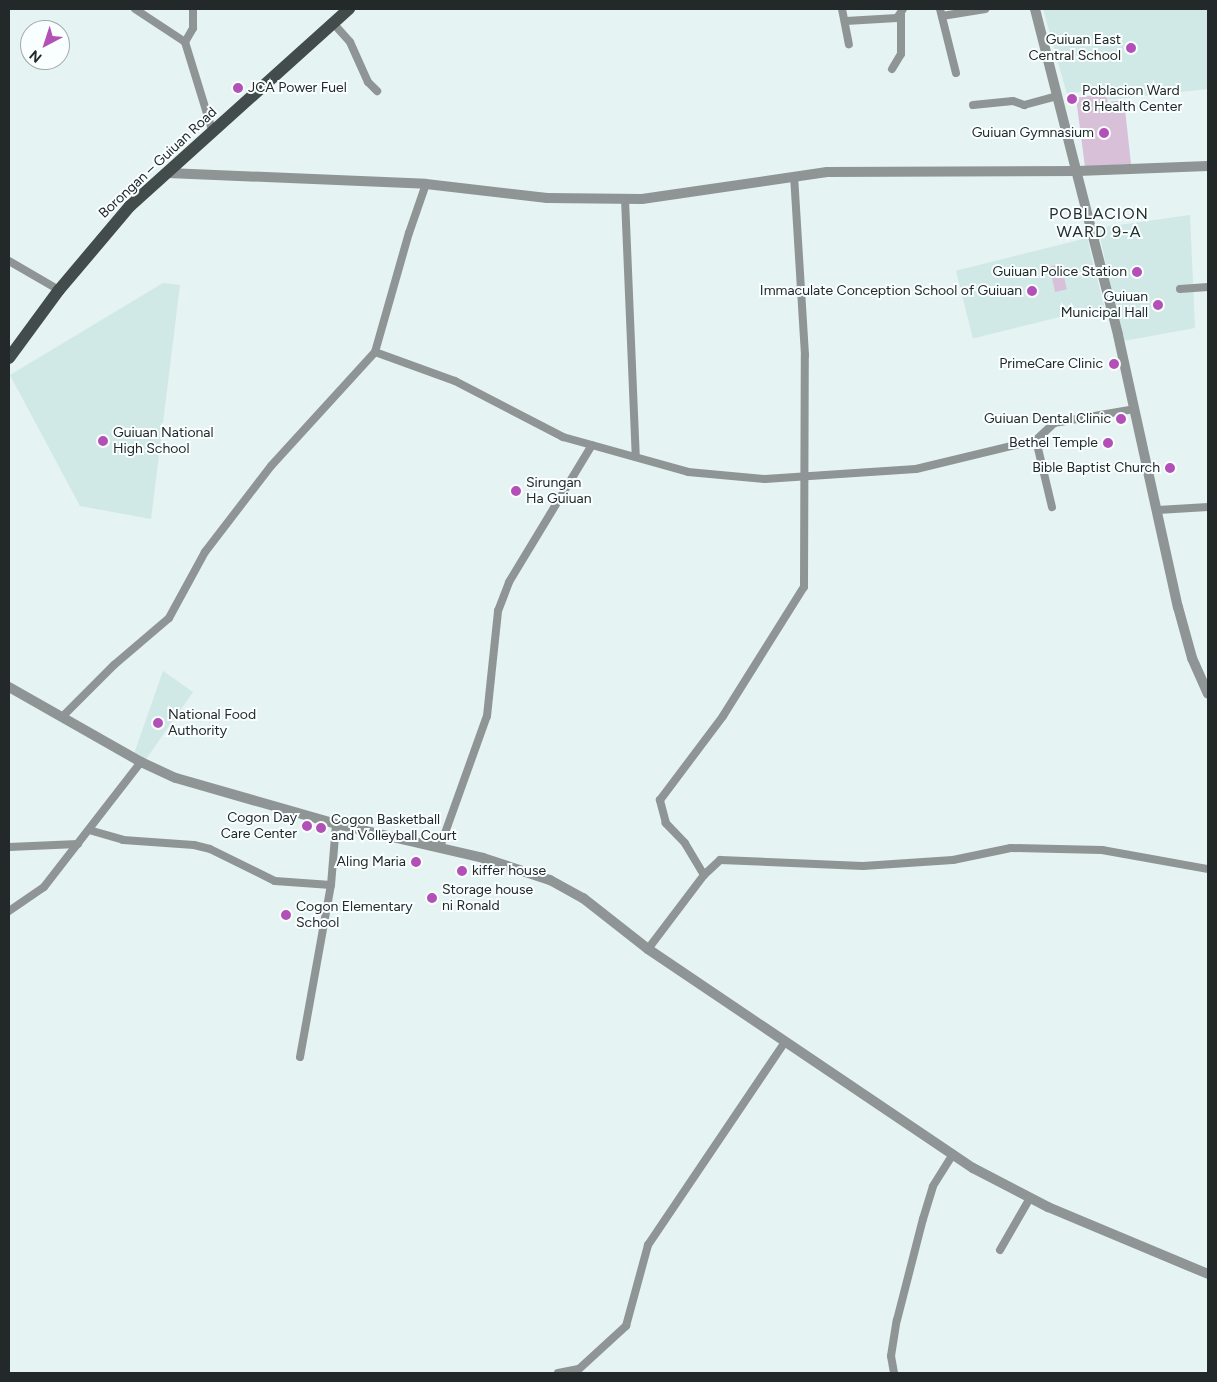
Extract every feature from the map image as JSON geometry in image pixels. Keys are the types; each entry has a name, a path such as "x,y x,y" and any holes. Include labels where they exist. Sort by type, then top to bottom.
{"main road":[{"name":"Borongan – Guiuan Road","path":"9,358 58,290 130,206 168,174 349,9"}],"street":[{"path":"135,9 185,42 212,133"},
{"path":"185,42 192,28 193,9"},
{"path":"842,9 850,44"},
{"path":"956,72 941,12 985,9"},
{"path":"1035,9 1078,171 1192,658 1208,694"},
{"path":"846,21 897,18 902,12"},
{"path":"892,69 901,54 902,12"},
{"path":"333,23 350,42 368,82 377,91"},
{"path":"973,105 1013,101 1024,105 1058,96"},
{"path":"168,174 426,184 547,198 626,199 826,172 1078,171 1208,166"},
{"path":"704,875 698,864 666,823 660,800 723,716 804,587 802,478 805,355 794,177"},
{"path":"62,717 114,665 169,618 205,552 271,466 375,352 409,233 426,184"},
{"path":"626,199 636,458"},
{"path":"9,261 58,290"},
{"path":"1180,289 1208,288"},
{"path":"375,352 455,380 563,437 688,472 765,479 916,469 1036,440 1054,423 1134,409"},
{"path":"1036,440 1052,507"},
{"path":"440,847 487,716 498,611 509,582 592,445"},
{"path":"1158,510 1208,507"},
{"path":"9,687 141,762 176,778 336,824 440,847 550,880 583,898 648,949 953,1154 1030,1198 1208,1274"},
{"path":"9,912 44,887 141,762"},
{"path":"300,1057 331,886 336,824"},
{"path":"89,830 123,840 194,845 210,849 275,881 331,886"},
{"path":"9,847 78,844"},
{"path":"648,949 711,866 720,860 863,866 953,860 1010,848 1102,850 1208,869"},
{"path":"698,864 711,866"},
{"path":"558,1373 579,1369 626,1326 648,1245 785,1042"},
{"path":"894,1373 891,1356 897,1320 923,1219 933,1186 953,1154"},
{"path":"1000,1250 1030,1198"}],"shaded area":[{"name":"Guiuan East Central School","path":"1043,9 1208,9 1208,89 1107,100 1104,88 1067,94"},
{"name":"Guiuan Gymnasium","path":"1105,93 1108,102 1124,100 1131,164 1085,167 1076,98"},
{"path":"1190,215 1195,328 1123,341 1098,228"},
{"name":"Immaculate Conception School of Guiuan","path":"1087,238 1104,306 973,339 956,271"},
{"path":"1061,264 1067,289 1055,292 1049,267"},
{"name":"Guiuan National High School","path":"163,283 180,285 151,519 80,506 10,375"},
{"name":"National Food Authority","path":"163,671 193,692 146,759 134,754"},
{"name":"Cogon Basketball and Volleyball Court","path":"315,823 328,826 326,833 314,831"}],"place":[{"name":"Guiuan East Central School","path":"1131,48"},
{"name":"JCA Power Fuel","path":"238,88"},
{"name":"Poblacion Ward 8 Health Center","path":"1072,99"},
{"name":"Guiuan Gymnasium","path":"1104,133"},
{"name":"Guiuan Police Station","path":"1137,272"},
{"name":"Immaculate Conception School of Guiuan","path":"1032,291"},
{"name":"Guiuan Municipal Hall","path":"1158,305"},
{"name":"PrimeCare Clinic","path":"1114,364"},
{"name":"Guiuan Dental Clinic","path":"1121,419"},
{"name":"Guiuan National High School","path":"103,441"},
{"name":"Bethel Temple","path":"1108,443"},
{"name":"Bible Baptist Church","path":"1170,468"},
{"name":"Sirungan Ha Guiuan","path":"516,491"},
{"name":"National Food Authority","path":"158,723"},
{"name":"Cogon Day Care Center","path":"307,826"},
{"name":"Cogon Basketball and Volleyball Court","path":"321,828"},
{"name":"Aling Maria","path":"416,862"},
{"name":"kiffer house","path":"462,871"},
{"name":"Storage house ni Ronald","path":"432,898"},
{"name":"Cogon Elementary School","path":"286,915"}],"district":[{"name":"POBLACION WARD 9-A","path":"1099,223"}]}
